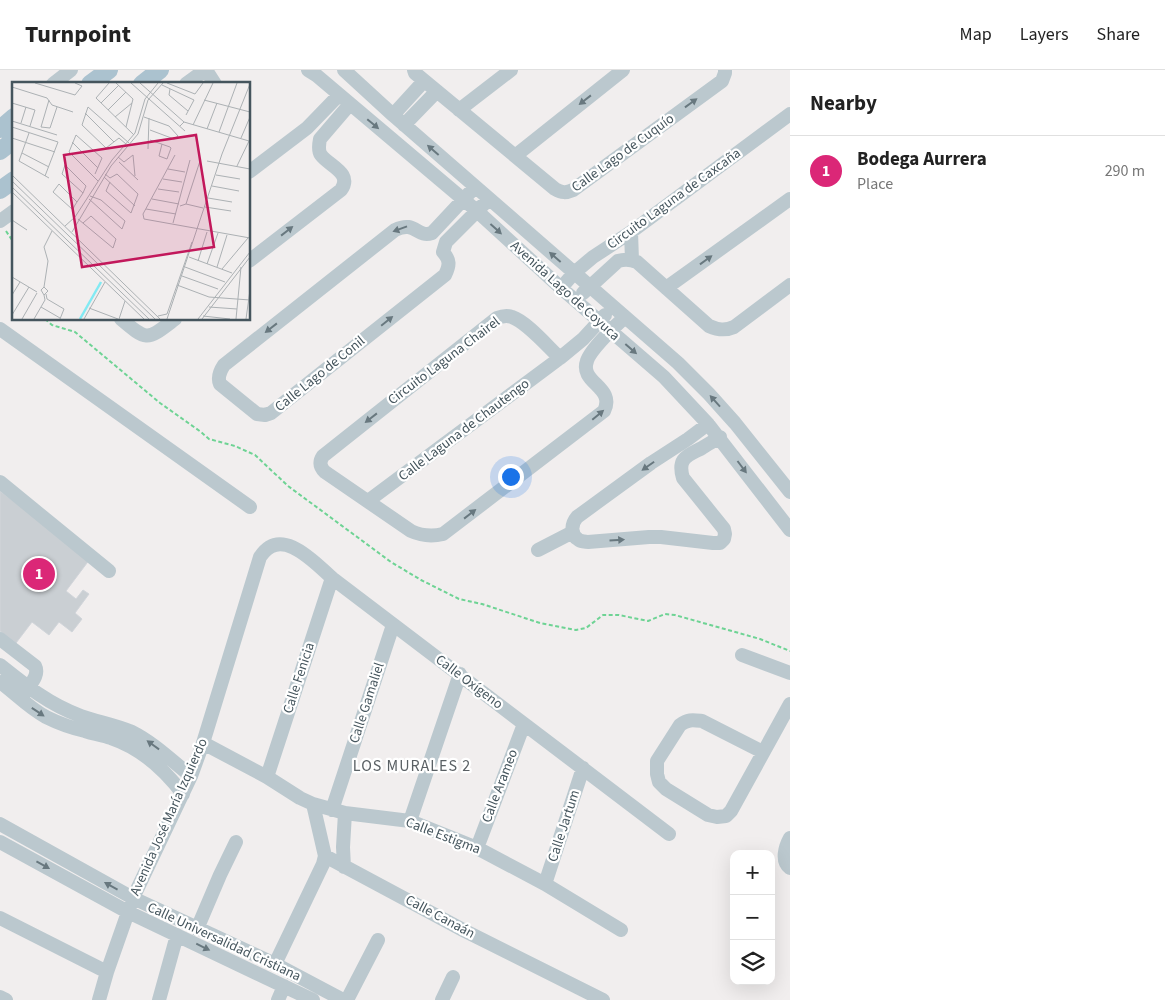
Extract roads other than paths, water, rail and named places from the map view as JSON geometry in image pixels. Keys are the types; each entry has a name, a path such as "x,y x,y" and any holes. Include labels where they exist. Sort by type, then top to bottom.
{"main road":[{"path":"93,82 108,70"},
{"path":"145,82 160,70"},
{"path":"0,130 12,117"},
{"path":"0,151 12,142"},
{"path":"0,190 12,181"},
{"path":"0,201 12,194"}],"street":[{"path":"56,82 71,70"},
{"path":"189,82 205,70 214,82"},
{"name":"Avenida Lago de Coyuca","path":"344,70 404,125 678,363 735,423 790,492"},
{"path":"459,110 511,70"},
{"path":"515,156 623,70"},
{"name":"Calle Lago de Cuquío","path":"417,74 555,190 567,193 722,81 725,70"},
{"name":"Avenida Lago de Coyuca","path":"315,72 345,100 477,211 575,301 664,378 720,437 788,525"},
{"path":"393,115 417,74"},
{"path":"404,125 437,91"},
{"path":"250,171 345,100"},
{"path":"250,260 341,190 344,179 342,174 320,155 319,145 320,139 345,100"},
{"name":"Circuito Laguna de Caxcaña","path":"561,288 574,273 593,257 631,232 790,114"},
{"path":"0,124 12,116"},
{"path":"307,128 320,139"},
{"name":"Calle Lago de Conil","path":"475,187 432,233 423,234 411,226 395,230 224,365 219,374 218,380 220,384 258,414 265,415 271,413 445,275 448,265 448,258 443,252 446,242 489,199"},
{"path":"666,288 790,199"},
{"path":"2,225 12,213"},
{"path":"631,232 632,260"},
{"path":"575,301 618,261 632,260 709,326 723,330 734,327 790,285"},
{"path":"560,358 583,339 613,307"},
{"name":"Circuito Laguna Chairel","path":"368,501 325,472 320,462 323,456 497,318 511,316 524,323 560,358"},
{"path":"368,501 420,535 443,534 604,411 607,403 606,395 588,376 587,359 624,317"},
{"path":"122,320 138,333 147,336 155,334 174,320"},
{"path":"0,329 250,506"},
{"name":"Calle Laguna de Chautengo","path":"368,501 560,358"},
{"path":"708,424 577,517 572,526 572,532 575,537 588,542 649,537 720,542 724,539 724,529 683,478 681,471 684,459 688,454 720,437"},
{"path":"0,482 109,570"},
{"path":"538,550 572,532"},
{"name":"Calle Oxígeno","path":"266,548 288,545 302,551 332,578 669,834"},
{"name":"Avenida José María Izquierdo","path":"99,1000 131,905 190,776 203,743 260,556 266,548"},
{"name":"Calle Fenicia","path":"267,777 332,578"},
{"name":"Calle Gamaliel","path":"344,867 339,812 393,624"},
{"path":"0,639 37,669 38,673 25,693"},
{"path":"742,655 790,673"},
{"path":"0,665 45,716 65,725 129,745 163,770 182,794"},
{"path":"410,821 460,674"},
{"path":"0,682 25,693 40,696 80,716 132,732 149,742 190,776"},
{"path":"763,752 702,721 686,720 680,725 657,761 657,774 659,782 666,789 708,815 726,816 731,810 790,704"},
{"name":"Calle Arameo","path":"477,848 524,724"},
{"name":"Calle Estigma","path":"203,743 313,804 339,812 410,821 477,848 545,884 621,930"},
{"name":"Calle Jartum","path":"545,884 583,768"},
{"path":"275,964 323,864 325,856 313,804"},
{"name":"Calle Universalidad Cristiana","path":"0,824 177,935 313,1000"},
{"path":"790,838 787,844 785,860 790,868"},
{"name":"Calle Universalidad Cristiana","path":"0,842 131,905 198,929 275,964 345,1000"},
{"path":"198,929 236,842"},
{"name":"Calle Canaán","path":"325,856 465,931 603,1000"},
{"path":"0,918 107,972"},
{"path":"159,1000 177,935"},
{"path":"345,1000 378,940"},
{"path":"442,1000 453,977"},
{"path":"278,1000 284,986"},
{"path":"0,997 6,1000"}],"place":[{"name":"Bodega Aurrera","path":"39,574"}],"district":[{"name":"LOS MURALES 2","path":"412,766"}]}
